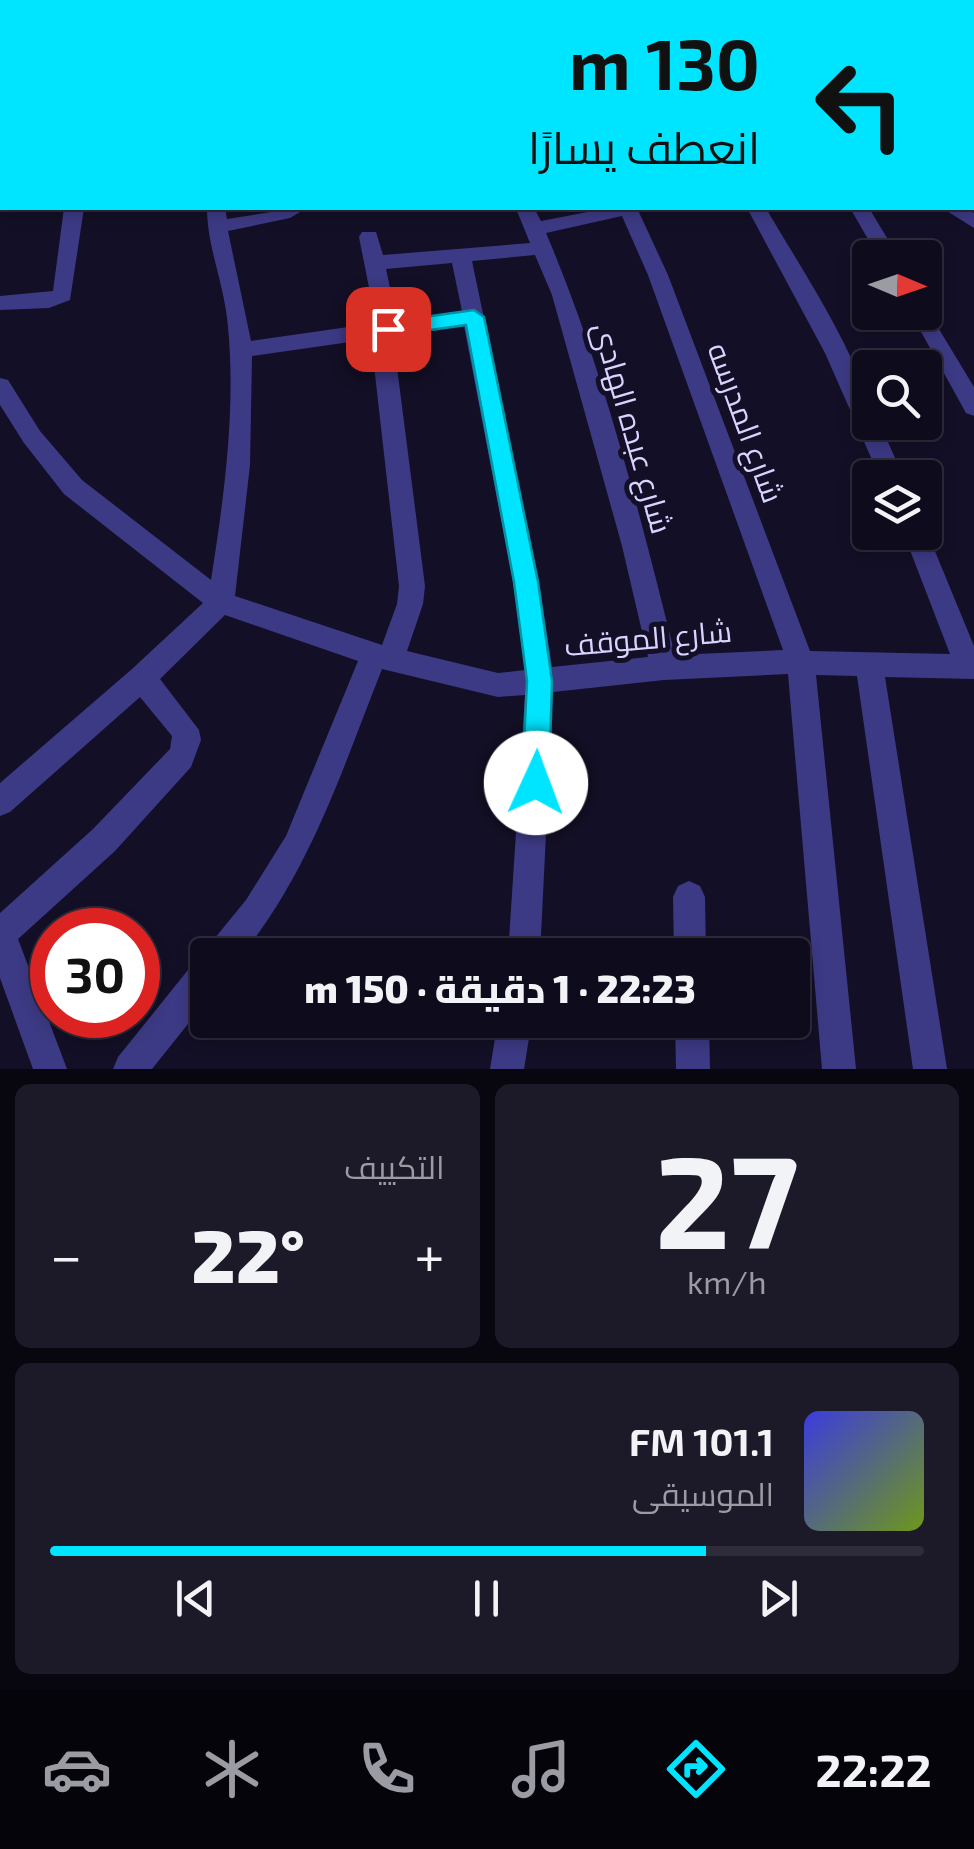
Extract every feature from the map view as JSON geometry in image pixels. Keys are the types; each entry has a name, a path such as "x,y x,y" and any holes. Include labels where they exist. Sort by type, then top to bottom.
{"street":[{"path":"0,303 49,301 63,295 74,210"},
{"path":"374,263 461,256 536,229 621,210"},
{"name":"شارع المدرسه","path":"627,210 658,275 802,662 838,1069"},
{"path":"757,210 836,353 884,460"},
{"path":"861,210 879,240"},
{"path":"0,802 142,678 221,602 238,453 241,350 216,217 290,212"},
{"name":"شارع عبده الهادى","path":"536,229 636,546 664,668"},
{"path":"236,938 297,846 410,604 412,586 384,330 369,236"},
{"path":"461,256 526,582 540,681 525,938"},
{"path":"241,350 474,317"},
{"path":"930,330 974,407"},
{"name":"شارع الموقف","path":"0,386 32,437 73,487 221,602 382,657 498,686 664,668 802,662 971,667"},
{"path":"922,550 971,667"},
{"path":"868,664 930,1069"},
{"path":"50,1069 0,934 104,840 181,757 187,740 185,730 142,678"},
{"path":"689,896 690,938"},
{"path":"130,1069 190,994"},
{"path":"507,1069 512,1038"},
{"path":"692,1038 693,1069"}],"route":[{"path":"388,329 474,317 526,582 540,681 536,783"}]}
